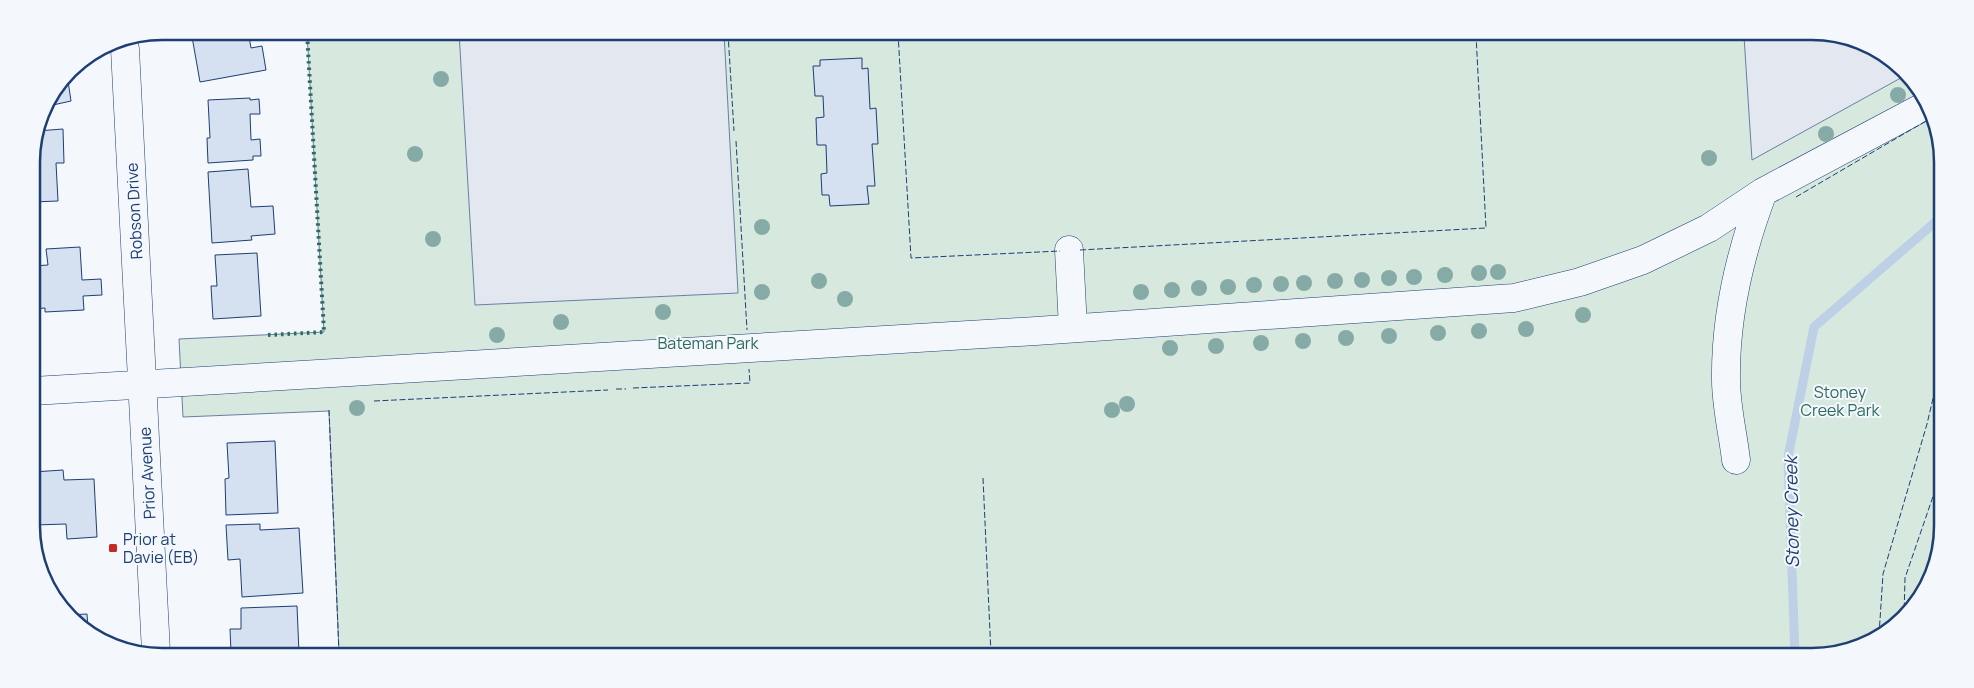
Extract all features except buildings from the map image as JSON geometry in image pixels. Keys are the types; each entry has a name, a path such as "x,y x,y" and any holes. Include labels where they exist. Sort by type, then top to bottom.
{"street":[{"name":"Robson Drive","path":"124,46 143,383"},
{"path":"40,390 1073,328 1514,298 1580,282 1643,260 1709,228 1763,192 1921,108"},
{"path":"1736,460 1726,381 1729,324 1735,280 1746,237 1763,192"},
{"path":"1069,250 1073,328"},
{"name":"Prior Avenue","path":"143,383 156,648"}],"green space":[{"name":"Bateman Park","path":"307,40 1828,41 1859,49 1880,60 1893,70 1914,94 1928,123 1932,138 1934,162 1933,542 1925,573 1918,587 1904,607 1893,618 1880,628 1859,639 1836,646 1820,648 339,648 329,411 183,417 179,339 324,332"}],"shaded area":[{"path":"459,40 724,40 738,293 475,305"},
{"path":"1744,40 1812,40 1844,44 1859,49 1880,60 1901,78 1752,160"}],"waterway":[{"name":"Stoney Creek","path":"1795,648 1788,457 1814,327 1934,223"}],"hedge":[{"path":"268,335 324,332 307,40"}],"fence":[{"path":"728,40 734,131"},
{"path":"898,40 911,258 1060,251"},
{"path":"1080,250 1486,228 1476,40"},
{"path":"1796,197 1927,120"},
{"path":"736,141 747,330"},
{"path":"633,388 750,383 749,369"},
{"path":"616,389 626,389"},
{"path":"374,401 608,390"},
{"path":"1879,628 1883,574 1934,394"},
{"path":"329,410 339,648"},
{"path":"983,478 991,648"},
{"path":"1904,607 1905,578 1934,494"}],"place":[{"name":"Prior at Davie (EB)","path":"113,548"}],"park label":[{"name":"Stoney Creek Park","path":"1840,401"}]}
